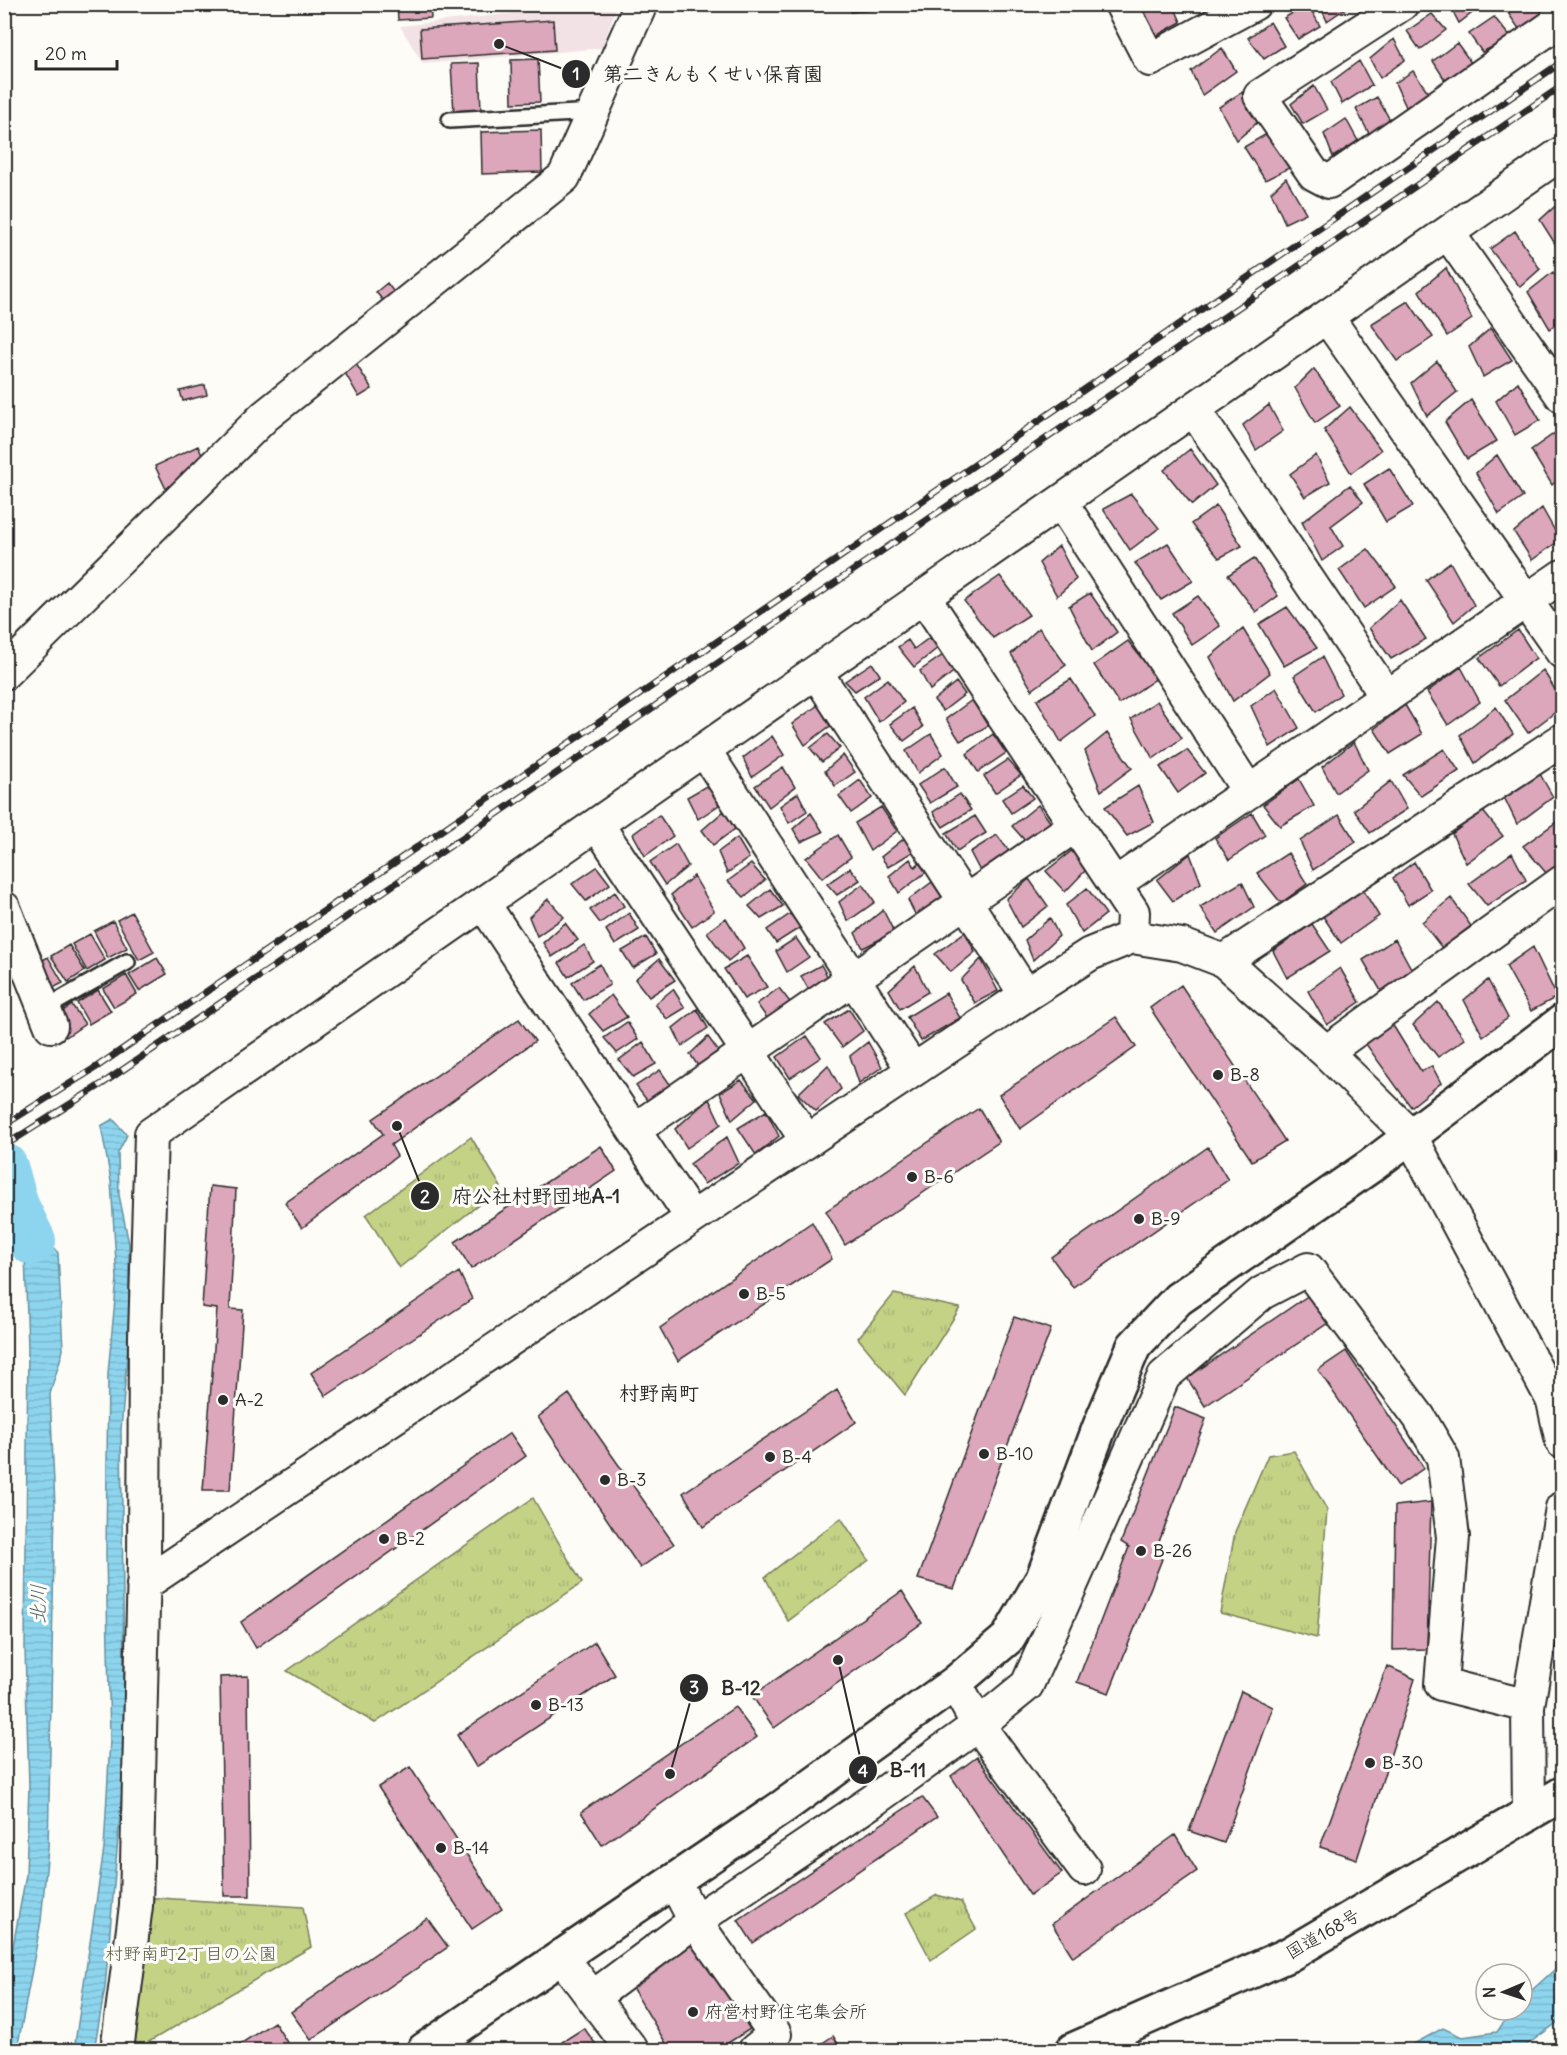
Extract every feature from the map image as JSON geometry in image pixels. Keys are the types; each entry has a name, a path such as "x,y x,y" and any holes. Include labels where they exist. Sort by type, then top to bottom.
{"main road":[{"path":"424,2050 784,1806 955,1683 1008,1638 1043,1578 1100,1426 1134,1346 1178,1299 1371,1165 1563,1022"},
{"name":"国道168号","path":"1073,2050 1288,1955 1563,1794"}],"street":[{"path":"4,673 265,416 564,177 641,4"},
{"path":"1121,4 1150,60 1254,4"},
{"path":"1401,4 1260,96 1314,174 1329,182 1557,23 1559,4"},
{"path":"117,2050 136,1906 143,1586 145,1336 151,1134 1448,233 1561,157"},
{"path":"1448,233 1563,396"},
{"path":"1327,317 1563,652"},
{"path":"1194,410 1387,697"},
{"path":"1060,502 1249,792"},
{"path":"1115,884 1563,576"},
{"path":"924,597 1133,912 1132,937"},
{"path":"816,672 1026,995"},
{"path":"1224,961 1563,740"},
{"path":"704,750 913,1070"},
{"path":"597,824 807,1141"},
{"path":"634,1130 1076,825"},
{"path":"1326,1053 1563,882"},
{"path":"483,903 692,1218"},
{"path":"4,908 48,1017"},
{"path":"143,1586 1026,995 1090,954 1132,937 1182,945 1224,961 1326,1053 1410,1135 1553,1401 1563,1442"},
{"path":"593,1997 695,1921 871,1802 978,1725 1027,1685 1164,1376 1262,1293 1308,1269 1419,1417 1443,1458 1453,1537 1441,1684 1528,1706"},
{"path":"1529,1814 1528,1706 1563,1508"},
{"path":"955,1683 978,1725 1084,1869"},
{"path":"674,1881 695,1921 775,2034 755,2050"},
{"path":"561,1956 632,2050"}],"lane":[{"path":"450,120 593,112"},
{"path":"48,1017 127,962"}],"shaded area":[{"path":"584,5 617,5 602,48 423,64 400,26"}],"green space":[{"path":"471,1137 501,1187 399,1268 366,1215"},
{"path":"894,1294 960,1308 905,1395 858,1338"},
{"path":"1294,1451 1327,1510 1317,1638 1220,1613 1235,1532 1268,1455"},
{"path":"533,1498 582,1583 375,1723 287,1671"},
{"path":"841,1518 869,1560 788,1621 765,1577"},
{"path":"937,1895 961,1902 976,1929 931,1960 906,1913"},
{"name":"村野南町2丁目の公園","path":"143,1897 303,1907 311,1947 135,2050 125,2050"}],"water":[{"path":"113,1119 127,1135 118,1153 119,1195 129,1244 129,1334 121,1430 125,1758 105,1988 94,2050 74,2050 104,1849 110,1740 106,1555 108,1373 117,1279 111,1181 101,1126"},
{"path":"18,1175 28,1217 58,1253 63,1350 50,1394 55,1506 48,1849 41,1921 17,2050 5,2050 5,1990 26,1875 29,1786 25,1649 28,1348 25,1254 12,1222 5,1195 5,1179"},
{"path":"1562,1963 1562,2019 1520,2050 1403,2050 1443,2028 1462,2037 1497,2032 1504,2022 1534,2022 1534,1988"},
{"path":"1262,2047 1269,2050 1178,2050"}],"building":[{"path":"397,4 430,4 431,18 398,20"},
{"path":"471,4 504,4 504,6 472,10"},
{"path":"850,4 870,4 871,10 851,12"},
{"path":"1141,4 1173,4 1181,22 1156,36 1138,7"},
{"path":"1201,4 1222,4 1207,15"},
{"path":"1308,4 1320,26 1298,39 1284,18"},
{"path":"1319,4 1348,4 1349,6 1327,21"},
{"path":"1449,4 1479,4 1480,7 1459,23"},
{"path":"1521,4 1538,4 1544,15 1522,33 1508,13"},
{"path":"1432,14 1446,30 1420,50 1407,31"},
{"path":"1494,17 1511,38 1482,52 1469,34"},
{"path":"553,20 555,50 422,59 420,29"},
{"path":"1270,22 1284,46 1264,59 1248,38"},
{"path":"1394,39 1405,60 1380,78 1370,59"},
{"path":"1457,43 1472,64 1445,80 1433,61"},
{"path":"1222,48 1236,71 1202,95 1191,71"},
{"path":"538,59 540,102 512,103 511,60"},
{"path":"1359,61 1372,85 1342,104 1331,82"},
{"path":"479,63 481,111 454,113 451,64"},
{"path":"1413,71 1431,96 1407,109 1395,83"},
{"path":"1314,86 1327,110 1303,124 1291,104"},
{"path":"1242,92 1260,120 1237,140 1219,107"},
{"path":"1377,97 1390,120 1372,139 1356,109"},
{"path":"1346,119 1358,141 1333,157 1324,134"},
{"path":"541,130 542,172 482,174 481,132"},
{"path":"1270,132 1289,168 1265,180 1244,147"},
{"path":"1286,178 1306,213 1285,223 1271,192"},
{"path":"1562,200 1562,253 1561,253 1540,220"},
{"path":"1515,231 1540,269 1520,287 1490,249"},
{"path":"1446,268 1472,319 1447,336 1419,291"},
{"path":"1553,272 1562,286 1562,320 1550,329 1528,292"},
{"path":"387,283 396,295 385,303 376,292"},
{"path":"1408,301 1433,337 1397,361 1371,324"},
{"path":"1491,328 1512,360 1483,377 1469,347"},
{"path":"1437,361 1457,392 1427,416 1411,383"},
{"path":"356,364 372,389 359,397 344,371"},
{"path":"1314,369 1340,406 1315,423 1295,388"},
{"path":"1518,382 1540,420 1515,435 1496,401"},
{"path":"205,385 207,395 183,401 180,391"},
{"path":"1471,400 1497,441 1467,459 1445,422"},
{"path":"1269,405 1283,431 1256,450 1243,425"},
{"path":"1350,407 1381,450 1351,473 1324,430"},
{"path":"1562,428 1562,477 1552,485 1531,450"},
{"path":"198,446 206,464 167,491 155,466"},
{"path":"1190,449 1216,485 1192,505 1164,470"},
{"path":"1316,455 1330,482 1305,497 1290,474"},
{"path":"1497,455 1523,497 1499,514 1476,473"},
{"path":"1389,468 1413,506 1386,522 1364,484"},
{"path":"1350,485 1363,502 1331,526 1343,546 1322,561 1302,522"},
{"path":"1131,494 1159,528 1130,550 1103,509"},
{"path":"1216,506 1242,546 1219,558 1191,524"},
{"path":"1542,508 1560,540 1532,560 1514,532"},
{"path":"1168,543 1193,581 1161,600 1135,563"},
{"path":"1059,546 1076,579 1057,596 1039,563"},
{"path":"1368,549 1396,586 1364,608 1339,570"},
{"path":"1254,558 1278,596 1256,612 1228,575"},
{"path":"1450,562 1474,605 1454,622 1426,580"},
{"path":"1000,576 1029,615 993,638 964,601"},
{"path":"1090,593 1117,632 1092,651 1069,606"},
{"path":"1198,596 1220,626 1192,645 1172,613"},
{"path":"1400,600 1426,639 1391,659 1369,628"},
{"path":"1287,607 1317,648 1284,666 1259,624"},
{"path":"1039,628 1066,665 1032,690 1011,654"},
{"path":"1243,629 1270,673 1233,701 1210,657"},
{"path":"1518,630 1536,658 1499,686 1479,658"},
{"path":"929,638 939,647 914,667 898,647 908,640 914,649"},
{"path":"1128,641 1157,678 1119,704 1094,665"},
{"path":"943,655 956,670 930,690 920,671"},
{"path":"1322,657 1341,694 1316,712 1294,676"},
{"path":"872,663 880,675 855,691 845,681"},
{"path":"1461,667 1480,702 1448,725 1427,692"},
{"path":"1543,670 1562,701 1562,707 1528,733 1505,700"},
{"path":"888,679 904,702 879,722 864,697"},
{"path":"1071,679 1095,716 1061,742 1037,700"},
{"path":"956,682 965,694 943,711 934,700"},
{"path":"1276,688 1299,728 1270,747 1251,706"},
{"path":"972,700 988,726 960,741 946,719"},
{"path":"1157,701 1182,738 1153,759 1131,719"},
{"path":"818,705 830,726 805,745 792,724"},
{"path":"1405,705 1422,734 1390,754 1374,729"},
{"path":"1496,707 1513,734 1475,763 1460,735"},
{"path":"912,708 923,727 904,741 890,724"},
{"path":"4,719 13,732 4,738"},
{"path":"1107,733 1132,768 1101,791 1085,751"},
{"path":"828,734 840,748 822,762 810,748"},
{"path":"931,734 943,754 918,773 906,751"},
{"path":"993,734 1006,753 978,772 967,754"},
{"path":"772,736 784,755 752,777 743,758"},
{"path":"1354,742 1368,770 1336,793 1322,767"},
{"path":"1444,749 1459,771 1421,796 1403,775"},
{"path":"1187,750 1205,773 1178,793 1160,767"},
{"path":"843,755 855,772 835,786 825,771"},
{"path":"1008,760 1021,775 995,793 984,776"},
{"path":"783,767 795,787 769,807 755,786"},
{"path":"945,767 957,787 930,803 918,785"},
{"path":"1540,774 1553,797 1517,824 1504,797"},
{"path":"1299,779 1314,806 1280,826 1263,805"},
{"path":"860,780 872,798 851,813 839,796"},
{"path":"1391,781 1407,809 1370,833 1354,810"},
{"path":"708,785 719,805 698,819 687,797"},
{"path":"1023,785 1033,798 1011,813 1002,799"},
{"path":"1138,786 1154,822 1127,836 1105,807"},
{"path":"798,793 807,811 789,823 780,806"},
{"path":"960,794 971,810 943,827 933,812"},
{"path":"1038,805 1053,826 1028,844 1012,826"},
{"path":"881,807 897,831 870,851 855,823"},
{"path":"1482,810 1503,836 1466,863 1452,834"},
{"path":"724,811 735,829 713,845 702,830"},
{"path":"811,813 823,832 801,842 793,829"},
{"path":"1252,813 1265,835 1229,860 1215,838"},
{"path":"659,815 673,836 645,856 633,834"},
{"path":"1339,815 1356,842 1313,870 1300,841"},
{"path":"975,816 986,833 957,851 946,833"},
{"path":"1562,818 1562,862 1547,874 1523,846"},
{"path":"838,835 851,857 822,878 806,858"},
{"path":"997,835 1012,855 982,875 970,852"},
{"path":"906,837 914,851 888,867 881,857"},
{"path":"737,838 749,858 727,873 718,852"},
{"path":"676,844 688,866 665,885 650,862"},
{"path":"1074,849 1086,870 1065,892 1046,871"},
{"path":"1288,853 1307,884 1281,903 1257,873"},
{"path":"1512,853 1526,880 1487,906 1469,884"},
{"path":"1190,854 1201,883 1173,901 1157,880"},
{"path":"910,859 915,867 919,863 926,872 899,893 889,876"},
{"path":"1414,862 1431,890 1408,905 1393,878"},
{"path":"751,864 765,880 744,897 728,881"},
{"path":"597,867 610,884 586,901 572,884"},
{"path":"850,868 860,880 837,895 827,884"},
{"path":"694,876 714,911 692,927 671,895"},
{"path":"1029,879 1048,906 1021,927 1006,899"},
{"path":"932,882 944,900 917,918 908,900"},
{"path":"1242,882 1254,907 1217,933 1200,907"},
{"path":"863,884 875,902 848,921 839,902"},
{"path":"1087,888 1106,914 1082,933 1066,905"},
{"path":"1362,888 1379,916 1341,943 1322,915"},
{"path":"770,889 783,906 761,919 749,906"},
{"path":"615,892 624,906 600,923 590,910"},
{"path":"1451,898 1471,926 1442,948 1422,922"},
{"path":"548,899 564,917 537,936 529,917"},
{"path":"883,910 894,932 863,948 855,933"},
{"path":"132,912 154,952 139,960 117,920"},
{"path":"629,913 639,930 615,945 606,930"},
{"path":"790,914 801,927 776,943 767,930"},
{"path":"726,918 744,948 728,961 707,932"},
{"path":"1050,918 1059,936 1033,960 1025,940"},
{"path":"113,921 127,948 108,958 94,931"},
{"path":"565,923 578,940 552,957 543,943"},
{"path":"1312,924 1330,951 1287,978 1273,951"},
{"path":"965,932 975,952 951,972 935,954"},
{"path":"90,934 105,960 87,971 72,944"},
{"path":"646,937 656,954 633,968 622,951"},
{"path":"796,938 809,957 787,972 776,951"},
{"path":"1395,939 1412,970 1381,991 1363,960"},
{"path":"69,945 85,971 68,982 51,956"},
{"path":"584,945 593,961 568,977 559,963"},
{"path":"1533,947 1557,997 1531,1011 1506,966"},
{"path":"747,956 767,987 744,999 724,969"},
{"path":"48,957 63,983 45,992 31,967"},
{"path":"157,958 167,974 139,991 129,975"},
{"path":"659,959 675,980 649,997 635,979"},
{"path":"981,959 998,991 975,1003 961,980"},
{"path":"600,964 610,985 583,1000 572,983"},
{"path":"821,965 829,979 810,992 801,976"},
{"path":"915,966 928,992 900,1009 889,990"},
{"path":"1340,968 1360,1002 1327,1025 1308,991"},
{"path":"126,975 137,994 114,1007 103,989"},
{"path":"1488,980 1508,1018 1483,1036 1464,1000"},
{"name":"B-8","path":"1181,985 1285,1141 1252,1161 1150,1008"},
{"path":"779,988 793,1006 769,1021 757,1004"},
{"path":"673,989 685,1008 667,1019 655,1004"},
{"path":"98,990 111,1011 89,1024 77,1003"},
{"path":"946,993 960,1018 921,1041 907,1017"},
{"path":"611,995 627,1017 603,1031 589,1014"},
{"path":"1438,1002 1465,1039 1438,1057 1413,1025"},
{"path":"72,1005 85,1024 66,1037 53,1017"},
{"path":"697,1009 708,1028 682,1046 673,1028"},
{"path":"849,1009 863,1031 842,1047 825,1024"},
{"path":"1116,1017 1136,1047 1020,1129 999,1095"},
{"path":"519,1019 535,1041 391,1145 397,1156 302,1228 285,1203 383,1134 373,1119"},
{"path":"1389,1019 1421,1071 1432,1066 1441,1083 1411,1107 1363,1040"},
{"path":"627,1022 638,1039 617,1053 604,1038"},
{"path":"807,1036 821,1057 790,1078 777,1057"},
{"path":"708,1037 719,1052 698,1066 690,1054"},
{"path":"643,1042 656,1064 633,1077 619,1060"},
{"path":"868,1042 882,1067 859,1083 850,1056"},
{"path":"828,1065 841,1089 816,1111 798,1094"},
{"path":"660,1070 672,1087 649,1103 636,1086"},
{"path":"1562,1071 1562,1093 1554,1076"},
{"path":"741,1080 757,1099 732,1120 720,1093"},
{"path":"709,1099 721,1124 687,1148 675,1129"},
{"name":"B-6","path":"979,1108 999,1142 845,1245 826,1211"},
{"path":"766,1111 779,1136 756,1155 738,1128"},
{"path":"727,1137 739,1163 704,1184 690,1164"},
{"path":"601,1146 616,1171 471,1269 455,1242"},
{"name":"B-9","path":"1208,1147 1228,1180 1073,1287 1051,1257"},
{"name":"A-2","path":"210,1186 236,1189 230,1309 243,1310 230,1490 203,1490 217,1309 202,1307"},
{"name":"B-5","path":"812,1222 832,1259 678,1361 660,1328"},
{"path":"459,1272 472,1299 326,1396 311,1373"},
{"path":"1309,1295 1328,1323 1205,1406 1187,1378"},
{"name":"B-10","path":"1014,1317 1051,1329 954,1589 918,1579"},
{"path":"1346,1351 1424,1468 1398,1486 1318,1370"},
{"name":"B-4","path":"837,1390 856,1422 703,1527 683,1493"},
{"name":"B-3","path":"569,1394 674,1544 640,1568 538,1417"},
{"name":"B-26","path":"1175,1407 1206,1419 1154,1555 1162,1559 1109,1693 1077,1682 1129,1547 1121,1542"},
{"name":"B-2","path":"510,1433 526,1456 256,1648 241,1622"},
{"path":"1431,1502 1427,1649 1393,1650 1395,1506"},
{"path":"902,1591 922,1623 774,1728 752,1696"},
{"name":"B-13","path":"595,1642 615,1675 476,1767 457,1735"},
{"name":"B-30","path":"1387,1666 1415,1679 1357,1859 1320,1847"},
{"path":"248,1676 250,1896 224,1896 220,1677"},
{"path":"1241,1691 1273,1707 1224,1843 1189,1831"},
{"path":"735,1707 757,1737 602,1845 581,1812"},
{"path":"977,1757 1062,1873 1030,1895 951,1776"},
{"name":"B-14","path":"410,1767 502,1909 472,1929 378,1787"},
{"path":"922,1797 937,1817 753,1943 738,1920"},
{"path":"1175,1835 1197,1871 1073,1957 1052,1924"},
{"path":"427,1918 448,1947 311,2040 291,2012"},
{"name":"府営村野住宅集会所","path":"690,1939 750,2029 717,2050 670,2050 630,1984"},
{"path":"274,2022 290,2047 285,2050 231,2050"},
{"path":"584,2028 600,2050 568,2050 562,2042"},
{"path":"833,2036 842,2050 812,2050"}],"waterway":[{"name":"北川","path":"4,1167 15,1206 32,1241"}],"railway":[{"path":"4,1125 95,1068 1562,62"},
{"path":"4,1146 102,1084 1562,86"}],"place":[{"name":"第二きんもくせい保育園","path":"499,44"},
{"name":"B-8","path":"1218,1075"},
{"name":"府公社村野団地A-1","path":"397,1126"},
{"name":"B-6","path":"912,1177"},
{"name":"B-9","path":"1139,1219"},
{"name":"B-5","path":"744,1294"},
{"name":"A-2","path":"223,1400"},
{"name":"B-10","path":"984,1454"},
{"name":"B-4","path":"770,1457"},
{"name":"B-3","path":"605,1480"},
{"name":"B-2","path":"384,1539"},
{"name":"B-26","path":"1141,1551"},
{"name":"B-11","path":"838,1660"},
{"name":"B-13","path":"536,1705"},
{"name":"B-30","path":"1370,1763"},
{"name":"B-12","path":"670,1774"},
{"name":"B-14","path":"441,1848"},
{"name":"府営村野住宅集会所","path":"693,2012"}],"district":[{"name":"村野南町","path":"659,1393"}]}
